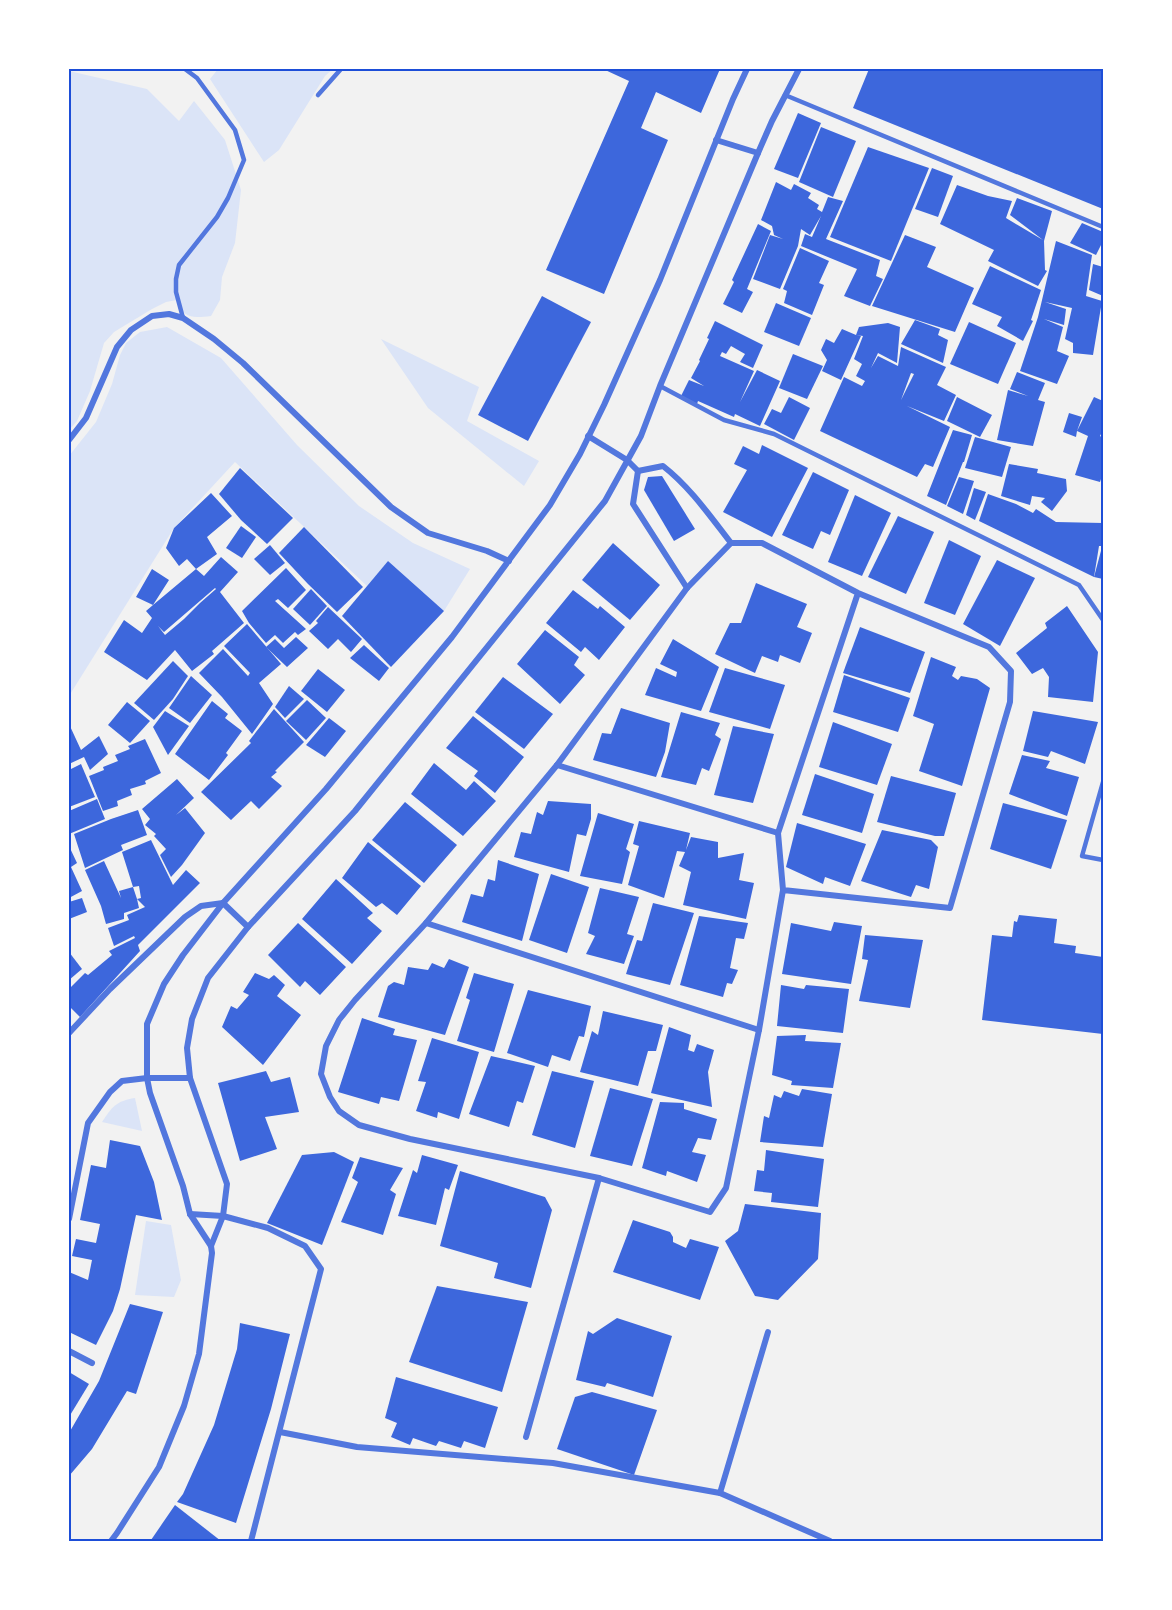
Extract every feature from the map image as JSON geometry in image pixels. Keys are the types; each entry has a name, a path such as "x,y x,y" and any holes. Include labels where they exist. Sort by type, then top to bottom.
{"street":[{"path":"212,1249 190,1214 147,1078 147,1024 164,984 223,903 333,780 452,637 550,505 580,454 609,395 660,280 747,69"},
{"path":"111,1541 159,1467 184,1406 199,1354 212,1249 223,1216 227,1184 190,1078 188,1048 192,1019 208,978 248,927 355,811 605,501 641,436 758,153 799,69"},
{"path":"716,140 758,153"},
{"path":"69,440 86,418 117,347 131,330 152,316 170,314 183,318 214,339 243,363 391,507 411,522 428,533 508,561"},
{"path":"588,436 627,460 638,471"},
{"path":"638,471 663,466 676,476 731,543"},
{"path":"638,471 633,504 687,588"},
{"path":"783,890 950,908 1010,702 1011,671 989,648 858,593 762,543 731,543 687,588 556,765 426,923 349,1006 326,1046 321,1074 330,1097 339,1111 359,1125 410,1139 599,1178 710,1212 726,1188 759,1030 783,890 778,833 858,593"},
{"path":"556,765 778,833"},
{"path":"223,903 248,927"},
{"path":"69,1033 110,989 185,917 201,906 223,903"},
{"path":"426,923 759,1030"},
{"path":"69,1219 87,1123 110,1092 122,1081 147,1078 190,1078"},
{"path":"526,1437 599,1178"},
{"path":"190,1214 223,1216 268,1228 305,1246 321,1269 251,1541"},
{"path":"720,1492 768,1332"},
{"path":"69,1351 92,1363"},
{"path":"280,1432 357,1448 553,1462 720,1492 830,1541"}],"lane":[{"path":"183,318 176,292 178,264 217,217 228,198 244,160 235,130 197,78 185,69"},
{"path":"318,95 341,69"},
{"path":"785,95 1103,227"},
{"path":"660,386 724,420 774,434 1079,585 1103,620"},
{"path":"1103,782 1082,856 1103,860"}],"shaded area":[{"path":"218,69 333,69 325,76 279,150 264,162 210,79"},
{"path":"69,71 147,89 179,121 194,101 225,140 241,190 235,243 222,277 220,300 211,316 190,316 183,311 177,300 166,302 152,309 114,332 104,343 90,391 77,421 69,430"},
{"path":"167,327 221,358 297,445 359,506 413,543 470,569 444,611 388,561 367,586 235,462 174,528 69,696 69,456 96,422 126,343 140,332"},
{"path":"381,339 479,387 467,421 539,461 524,486 428,408"},
{"path":"135,1098 142,1131 102,1122 115,1106"},
{"path":"146,1221 171,1225 181,1280 174,1297 135,1295"}],"building":[{"path":"603,69 720,69 701,113 656,92 641,128 668,140 604,294 546,270 629,81"},
{"path":"869,69 1103,69 1103,209 853,108"},
{"path":"798,113 821,123 798,178 774,169"},
{"path":"821,127 856,141 833,197 799,182"},
{"path":"868,147 929,168 891,261 830,237"},
{"path":"932,168 953,176 938,217 915,209"},
{"path":"776,182 791,190 794,184 811,193 808,198 819,205 817,209 822,212 828,197 843,201 826,239 880,260 876,276 883,279 870,306 844,296 857,269 801,246 805,234 812,237 821,216 810,235 801,229 798,246 780,289 753,279 770,235 783,239 774,235 772,226 761,220"},
{"path":"957,185 988,196 1012,201 1006,218 1043,240 1010,215 1017,198 1052,211 1044,241 1045,270 1047,271 1038,286 988,261 994,250 940,224"},
{"path":"1082,223 1103,232 1103,241 1096,255 1070,243"},
{"path":"758,224 771,231 747,289 753,292 742,313 723,304"},
{"path":"905,235 936,247 927,267 974,288 955,332 872,306"},
{"path":"1056,241 1092,255 1086,296 1102,301 1093,355 1073,353 1073,343 1065,339 1072,308 1045,302 1066,309 1064,325 1044,319 1063,327 1057,351 1069,356 1057,384 1020,371 1038,317"},
{"path":"800,248 829,261 819,283 824,285 812,315 784,303 787,291 783,289"},
{"path":"1093,264 1103,267 1103,296 1089,290"},
{"path":"990,266 1041,290 1031,320 1033,321 1023,341 997,326 1002,317 972,304"},
{"path":"542,296 591,322 528,441 478,415"},
{"path":"776,303 811,318 799,346 764,332"},
{"path":"915,320 940,329 938,335 948,340 943,363 901,344"},
{"path":"715,321 763,345 753,368 740,362 745,354 731,346 726,354 722,352 720,356 754,371 740,402 757,370 780,381 760,426 735,414 734,417 681,396 689,380 704,386 691,378"},
{"path":"969,322 1016,343 998,384 950,364"},
{"path":"888,323 900,327 897,363 878,353 871,368 878,356 898,366 901,347 946,367 937,385 956,395 944,421 907,406 950,427 933,467 925,464 917,477 820,431 844,377 862,386 865,381 856,376 862,364 854,359 863,336 856,335 859,327","holes":["911,373 914,374 901,400"]},
{"path":"842,329 861,336 841,380 822,371 827,360 821,350 826,339 834,343"},
{"path":"793,354 823,366 807,399 779,388"},
{"path":"1017,372 1045,383 1038,400 1045,402 1033,446 997,440 1008,390 1028,396 1010,389"},
{"path":"789,397 810,408 794,440 764,424 772,409 781,413"},
{"path":"957,397 992,415 980,437 947,421"},
{"path":"1094,397 1103,401 1103,430 1100,436 1103,438 1103,473 1100,482 1075,475 1088,436 1077,431"},
{"path":"1069,413 1082,417 1076,437 1063,432"},
{"path":"953,430 972,435 964,462 946,505 927,496"},
{"path":"975,437 1011,447 1002,477 965,468"},
{"path":"762,445 808,468 772,537 723,512 747,470 734,464 743,446 759,454"},
{"path":"1009,464 1038,469 1037,473 1066,479 1067,491 1052,511 1041,502 1045,498 1032,496 1030,505 1001,496"},
{"path":"240,468 293,518 267,544 241,520 219,494"},
{"path":"813,472 849,490 830,535 821,531 813,549 782,535"},
{"path":"662,476 695,529 674,541 644,490 648,477"},
{"path":"959,477 974,481 963,514 947,506"},
{"path":"974,488 986,492 975,520 966,515"},
{"path":"211,493 232,516 207,537 217,554 196,569 187,559 179,566 166,548 174,528"},
{"path":"988,494 1033,513 1036,509 1056,522 1103,523 1103,546 1099,546 1094,577 979,521"},
{"path":"855,495 891,513 862,576 828,562"},
{"path":"898,516 934,532 906,594 868,577"},
{"path":"241,526 256,537 242,558 226,548"},
{"path":"304,527 363,587 337,612 279,553"},
{"path":"949,540 981,556 955,615 924,603"},
{"path":"613,543 660,585 630,620 582,580"},
{"path":"270,545 285,563 270,575 254,559"},
{"path":"1103,547 1103,579 1094,577"},
{"path":"221,557 238,572 220,592 244,623 212,651 214,654 192,671 175,650 147,680 104,652 124,620 142,633 152,618 146,611 196,569 204,576","holes":["216,589 165,635 158,626 164,632"]},
{"path":"997,560 1035,578 1000,646 963,624"},
{"path":"388,561 444,611 391,667 342,616"},
{"path":"286,568 306,590 288,608 278,599 275,601 306,629 298,635 295,632 283,643 275,635 266,643 242,611"},
{"path":"152,569 169,580 153,605 136,597"},
{"path":"756,583 807,604 797,627 812,633 800,663 780,655 778,662 762,656 755,673 715,654 730,623 741,623"},
{"path":"311,589 327,606 310,625 293,609"},
{"path":"573,590 598,609 600,606 625,627 599,660 585,647 581,652 546,623"},
{"path":"1067,606 1098,652 1093,702 1048,697 1049,677 1043,668 1032,674 1016,653 1047,628 1045,623"},
{"path":"328,607 362,639 351,652 338,639 328,649 309,631 318,623 316,621"},
{"path":"247,624 281,664 259,683 273,704 252,734 199,673 223,649 248,676 250,673 224,646"},
{"path":"860,627 925,652 910,693 843,673"},
{"path":"545,630 579,657 574,665 585,675 560,704 517,664"},
{"path":"296,637 308,648 287,667 266,647 275,639 284,648"},
{"path":"673,639 719,667 701,711 645,695 656,668 676,677 677,672 660,664"},
{"path":"364,645 389,668 379,681 350,658"},
{"path":"931,657 956,667 952,676 958,680 961,676 977,679 990,688 962,786 919,771 934,724 913,716"},
{"path":"173,661 188,676 173,699 154,720 134,703"},
{"path":"725,668 785,685 770,729 709,712"},
{"path":"318,669 345,690 327,712 301,691"},
{"path":"844,675 910,698 898,732 833,712"},
{"path":"191,676 212,695 190,723 169,708"},
{"path":"503,677 553,714 524,749 475,712"},
{"path":"289,686 304,699 285,718 275,707"},
{"path":"307,700 326,718 306,740 286,721"},
{"path":"212,701 228,714 225,718 242,731 209,780 175,754"},
{"path":"127,702 150,721 130,743 108,725"},
{"path":"621,708 670,723 665,752 656,777 593,760 602,733 611,734"},
{"path":"274,709 304,742 271,777 282,786 259,809 251,801 231,820 201,792 251,743 249,741"},
{"path":"165,711 189,726 168,755 153,727"},
{"path":"1033,711 1098,722 1085,764 1051,751 1048,757 1023,751"},
{"path":"681,712 720,723 715,735 721,739 709,771 702,768 696,785 661,777"},
{"path":"473,716 524,757 495,793 474,776 478,771 446,748"},
{"path":"329,718 346,731 325,757 306,745"},
{"path":"833,722 892,744 877,785 819,767"},
{"path":"69,724 81,750 99,736 108,754 90,770 84,757 69,764"},
{"path":"733,726 774,734 753,803 714,795"},
{"path":"145,739 161,773 145,781 146,784 130,789 132,795 117,801 118,806 103,811 89,776 118,761 115,755 130,749 128,746"},
{"path":"1022,755 1050,761 1046,768 1079,777 1067,816 1009,794"},
{"path":"434,763 466,790 474,781 496,801 463,836 411,794"},
{"path":"81,764 95,797 69,807 69,770"},
{"path":"815,774 874,794 862,833 802,815"},
{"path":"891,776 956,793 944,836 935,836 877,822"},
{"path":"177,779 194,798 176,815 185,808 205,833 171,877 160,855 166,849 154,836 156,834 145,825 150,819 142,809"},
{"path":"97,799 105,819 69,834 69,811"},
{"path":"548,801 591,804 591,819 586,836 577,834 569,872 514,857 521,832 531,834 537,812 543,815"},
{"path":"405,802 457,845 424,883 372,840"},
{"path":"1003,803 1067,820 1051,869 990,849"},
{"path":"138,810 147,835 121,845 123,850 85,868 74,834"},
{"path":"598,813 634,824 626,849 630,852 622,884 580,876"},
{"path":"639,821 690,833 686,850 691,837 718,842 718,858 744,853 739,880 754,883 746,919 683,905 691,872 679,866 685,852 677,851 664,898 628,885 639,846 633,844"},
{"path":"797,823 866,844 850,886 825,877 823,884 786,867"},
{"path":"882,830 931,840 938,847 929,889 916,885 911,897 861,881"},
{"path":"151,840 173,885 186,870 200,883 138,945 140,951 80,1017 69,1006 69,989 85,973 88,975 112,955 109,951 135,938 134,936 114,946 108,928 129,920 127,915 145,907 137,899 141,898 139,886 133,887 122,852"},
{"path":"368,842 421,886 397,915 382,903 376,907 342,878"},
{"path":"69,846 77,863 71,867 82,891 69,898"},
{"path":"498,860 539,874 522,941 462,922 471,894 483,897 488,879 495,881"},
{"path":"104,861 121,898 119,891 133,887 139,908 124,913 124,919 106,924 101,906 85,870"},
{"path":"551,874 589,887 567,953 529,940"},
{"path":"336,879 373,913 367,918 382,931 352,964 302,919"},
{"path":"600,888 639,897 627,934 634,936 624,964 586,954 595,936 588,933"},
{"path":"82,898 87,912 69,919 69,902"},
{"path":"653,903 694,913 670,985 626,974 637,940 642,941"},
{"path":"1019,915 1057,919 1054,943 1076,946 1075,953 1103,957 1103,1034 982,1020 992,935 1012,937 1014,921 1017,922"},
{"path":"699,916 748,923 744,939 736,938 730,968 738,970 732,984 727,983 723,997 680,985"},
{"path":"834,922 862,926 851,984 782,974 791,923 831,931"},
{"path":"298,923 346,967 320,995 305,981 300,987 268,955"},
{"path":"865,935 923,940 910,1008 859,1001 868,960 862,959"},
{"path":"69,952 82,969 69,980"},
{"path":"449,959 469,967 445,1035 378,1017 388,986 394,982 404,985 408,967 428,970 432,963 444,968"},
{"path":"255,973 269,979 274,975 285,985 277,996 301,1015 263,1065 222,1027 231,1006 237,1009 249,995 243,992"},
{"path":"474,973 514,984 494,1052 457,1041 470,1000 466,998"},
{"path":"781,985 804,989 806,985 849,989 843,1033 777,1026"},
{"path":"528,990 591,1006 584,1037 579,1036 570,1061 552,1055 548,1067 507,1053"},
{"path":"603,1011 663,1025 656,1051 648,1051 638,1086 580,1072 592,1031 598,1035"},
{"path":"362,1018 395,1029 393,1035 417,1040 399,1101 381,1097 379,1104 338,1092"},
{"path":"669,1027 691,1035 688,1050 694,1052 697,1044 714,1050 708,1072 712,1107 651,1093"},
{"path":"806,1035 805,1041 841,1043 833,1088 791,1085 792,1081 772,1075 777,1036"},
{"path":"432,1038 479,1052 459,1119 438,1112 437,1118 416,1111 426,1082 418,1081"},
{"path":"491,1056 535,1066 523,1103 517,1101 509,1127 469,1114"},
{"path":"266,1071 271,1082 290,1077 299,1112 265,1117 277,1149 240,1161 218,1083"},
{"path":"552,1071 594,1081 575,1148 532,1135"},
{"path":"610,1088 653,1099 632,1166 590,1156"},
{"path":"802,1089 832,1094 823,1147 760,1142 764,1116 769,1118 774,1095 781,1098 784,1091 799,1096"},
{"path":"660,1102 684,1103 684,1109 717,1119 711,1140 698,1138 692,1152 706,1155 697,1182 667,1171 666,1176 642,1168"},
{"path":"110,1140 140,1146 154,1182 162,1220 136,1215 120,1289 113,1311 96,1345 69,1332 69,1272 88,1280 92,1260 72,1256 76,1239 96,1243 100,1224 80,1220 91,1165 106,1168"},
{"path":"766,1150 824,1159 818,1207 771,1202 772,1193 754,1191 757,1170 764,1171"},
{"path":"334,1152 354,1162 322,1245 267,1223 302,1155"},
{"path":"422,1155 458,1165 449,1190 445,1188 436,1225 398,1216 413,1170 417,1173"},
{"path":"360,1157 403,1168 390,1190 396,1194 383,1235 341,1222 358,1182 352,1178"},
{"path":"460,1171 545,1197 552,1210 531,1288 494,1278 498,1263 440,1246"},
{"path":"745,1204 821,1213 818,1259 778,1300 755,1296 725,1241 738,1231"},
{"path":"633,1220 670,1232 673,1242 686,1248 690,1239 719,1247 700,1300 613,1272"},
{"path":"437,1286 528,1302 502,1392 409,1362"},
{"path":"130,1304 163,1312 136,1394 127,1391 92,1449 69,1476 69,1433 99,1381"},
{"path":"617,1318 672,1336 653,1397 607,1383 605,1387 576,1380 588,1331 593,1334"},
{"path":"240,1323 290,1334 271,1409 236,1523 177,1502 183,1494 214,1425 237,1349"},
{"path":"69,1372 89,1384 69,1417"},
{"path":"396,1377 498,1407 485,1448 464,1441 461,1448 439,1441 436,1446 413,1438 410,1445 391,1437 397,1423 385,1418"},
{"path":"592,1392 657,1410 634,1475 557,1449 575,1397"},
{"path":"175,1505 221,1541 152,1541"}]}
